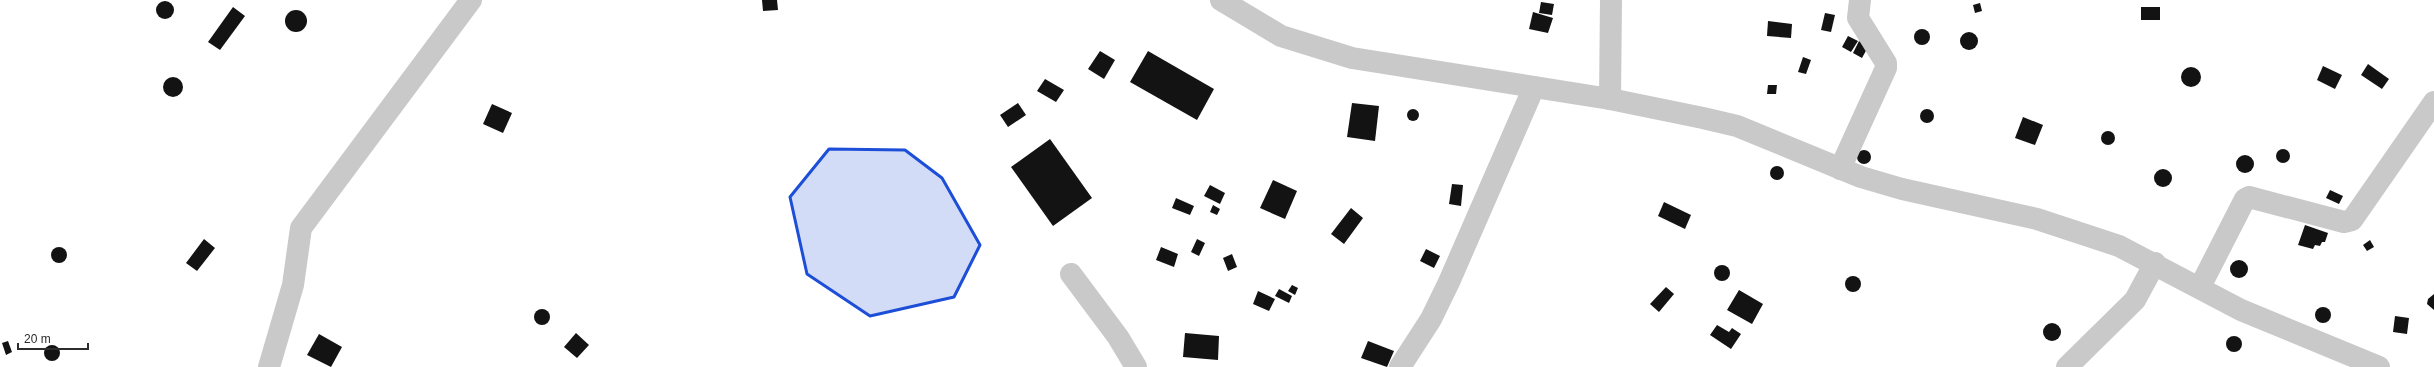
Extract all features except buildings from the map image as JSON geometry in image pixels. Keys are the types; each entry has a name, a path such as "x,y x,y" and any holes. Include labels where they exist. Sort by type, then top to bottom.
{"street":[{"path":"269,367 293,285 301,228 471,0"},
{"path":"1222,0 1281,36 1352,58 1610,99 1737,126 1840,169 1902,189 2037,219 2119,246 2200,287 2241,310 2379,367"},
{"path":"1610,99 1611,0"},
{"path":"1840,169 1886,68 1886,63 1858,18 1860,0"},
{"path":"1400,367 1431,319 1449,282 1534,87"},
{"path":"2200,287 2245,199 2249,197 2344,222 2352,220 2434,102"},
{"path":"2071,366 2135,300 2155,264"},
{"path":"1071,274 1118,337 1136,367"}],"highlighted area":[{"path":"829,149 905,150 942,178 980,245 954,297 870,316 807,274 790,197"}]}
